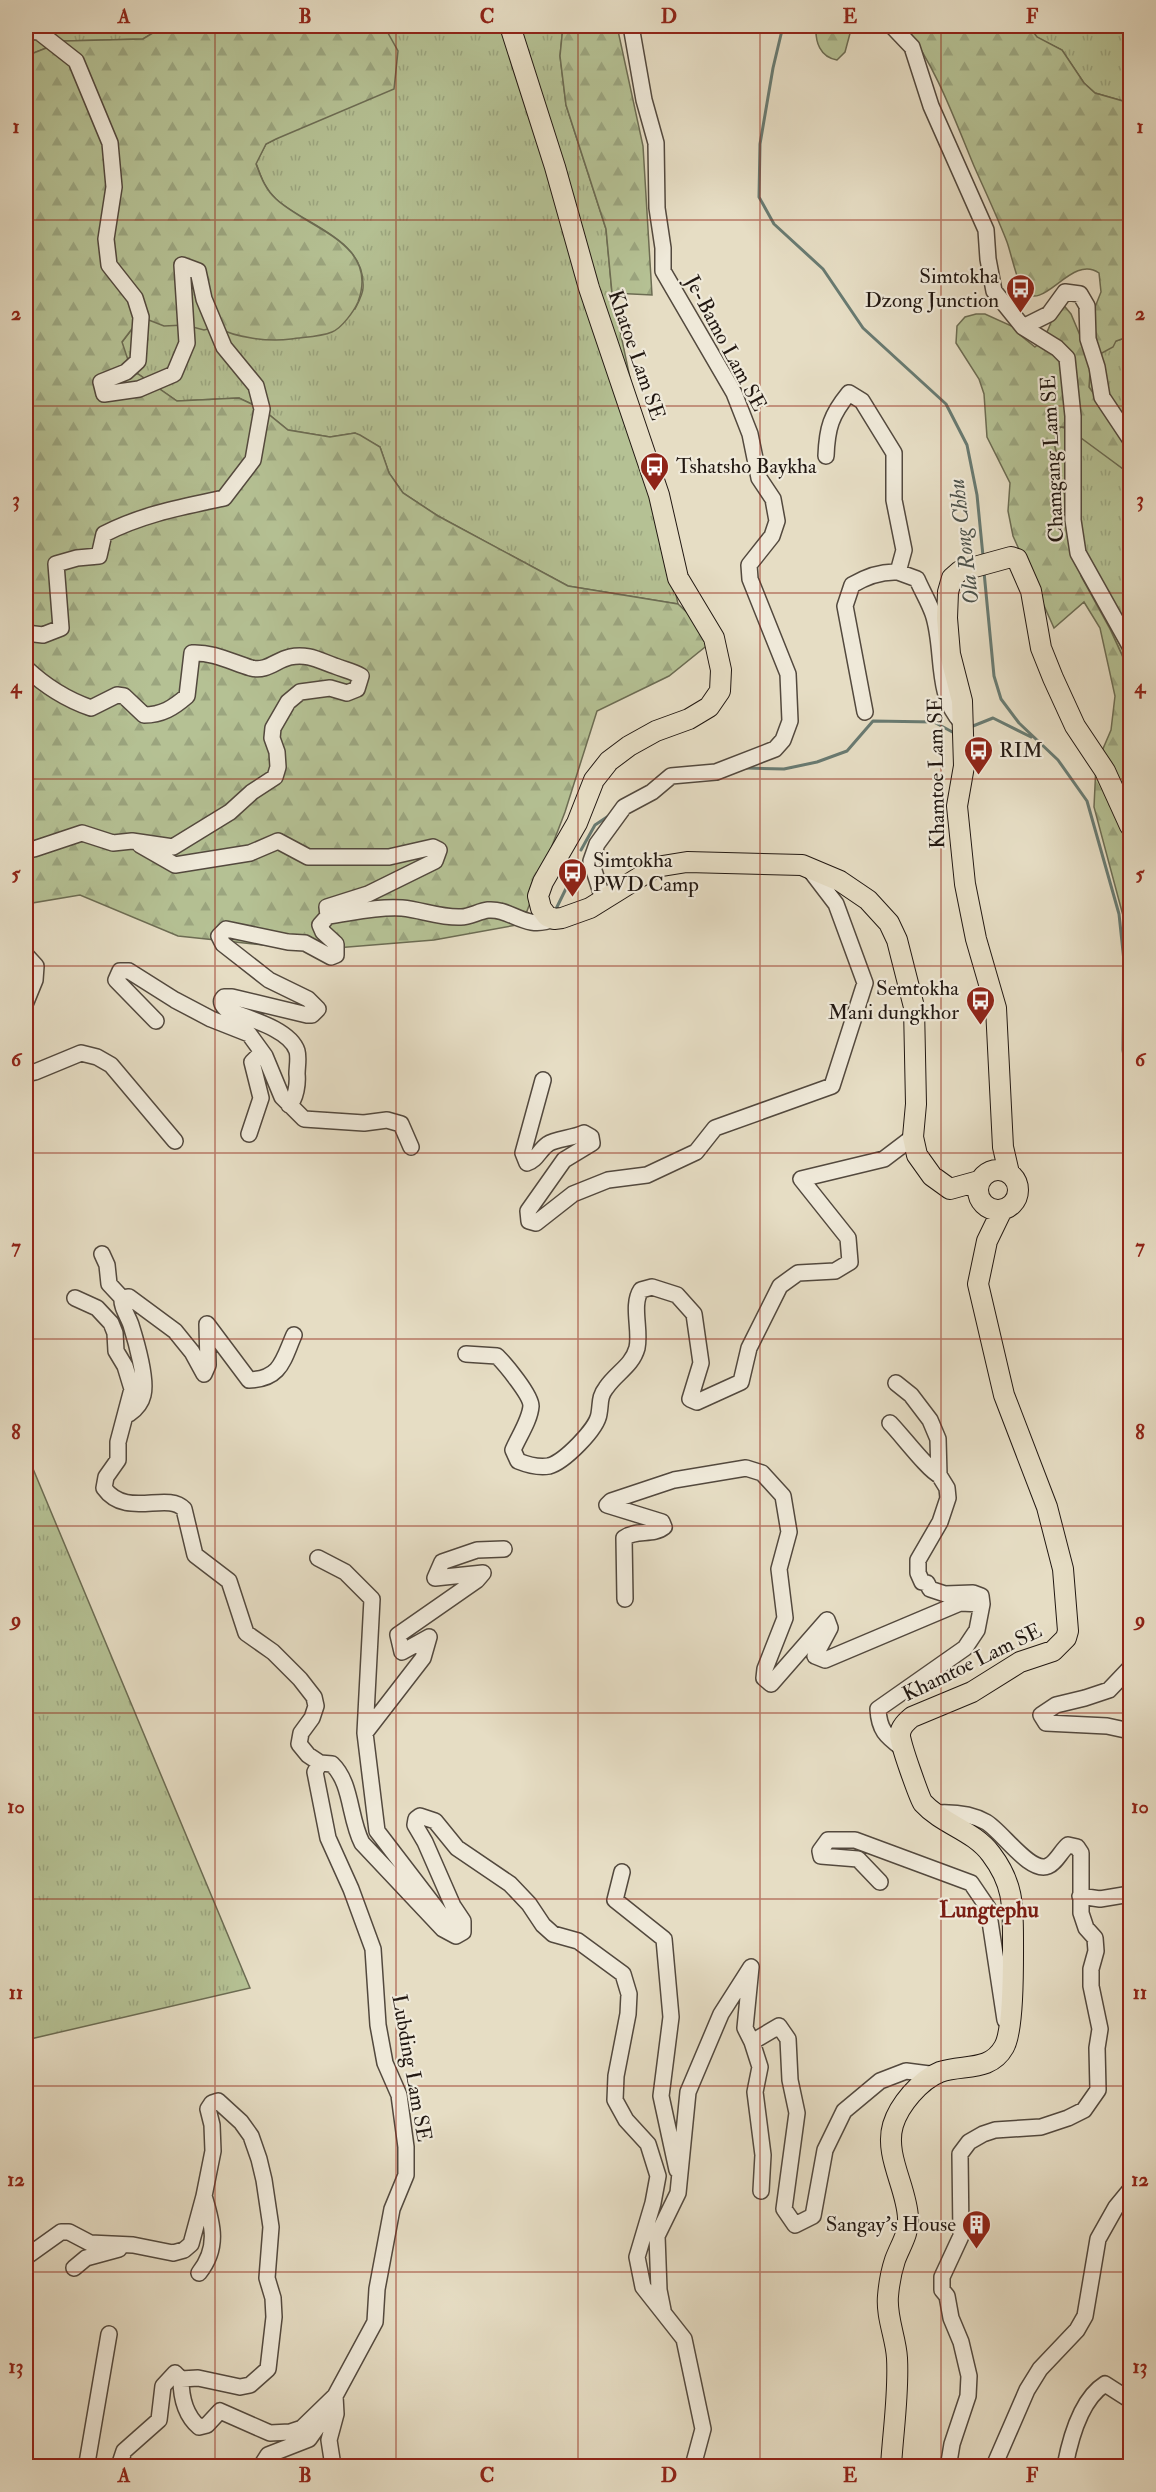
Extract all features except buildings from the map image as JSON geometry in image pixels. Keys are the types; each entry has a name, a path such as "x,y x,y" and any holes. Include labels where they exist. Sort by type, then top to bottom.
{"main road":[{"name":"Khatoe Lam SE","path":"510,26 555,167 589,288 659,495 678,578 714,638 721,670 720,692 709,707 689,719 656,731 629,746 609,761 594,780 577,823 543,882 538,896 541,908 554,919"},
{"name":"Khamtoe Lam SE","path":"902,1748 900,1735 906,1722 912,1717 972,1692 1020,1662 1053,1651 1066,1638 1068,1631 1063,1569 1047,1507 1004,1395 979,1282 987,1241 992,1231 992,1190 1003,1147 996,1008 976,939 965,884 957,806 964,766 962,702 950,654 947,618 948,592 952,578 960,571 1011,557 1017,559 1031,591 1041,648 1053,678 1075,726 1105,771 1131,826"},
{"path":"554,919 577,913 603,900 656,867 687,862 802,865 840,881 868,900 889,923 897,940 914,1007 916,1104 913,1137 917,1155 932,1176 950,1189 992,1190"},
{"path":"891,2466 898,2369 888,2299 891,2275 906,2235 909,2220 891,2133 903,2105 925,2082 937,2074 988,2064 998,2056 1006,2044 1012,1984 1011,1891 998,1863 983,1843 964,1829 947,1822 923,1803 902,1748"}],"street":[{"name":"Je-Bamo Lam SE","path":"603,900 591,861 597,844 624,807 652,792 671,776 716,772 775,749 783,740 790,722 788,674 750,579 749,565 772,536 777,521 773,499 759,478 750,434 734,393 663,271 663,248 657,208 656,143 644,100 632,26"},
{"name":"Chamgang Lam SE","path":"892,26 912,47 931,106 986,230 994,291 1023,327 1057,348 1067,358 1073,416 1073,520 1078,553 1131,646"},
{"path":"26,31 39,32 76,61 110,143 114,187 106,239 109,265 135,298 141,317 138,361 126,372 101,382 104,394 139,389 174,374 187,343 182,265 198,271 204,299 224,347 256,386 262,409 253,460 224,498 150,513 127,522 104,534 99,556 77,558 56,564 61,628 43,635 26,633"},
{"path":"1023,327 1049,314 1065,292 1080,294 1087,306 1088,339 1097,367 1102,396 1131,439"},
{"path":"826,456 827,431 836,409 849,393 862,401 894,453 894,500 904,550 898,572"},
{"path":"865,712 845,606 852,585 864,578 886,572 898,572 917,579 934,615 945,691 956,717 962,723"},
{"path":"26,668 42,684 78,703 91,708 117,695 124,696 144,715 155,715 168,711 187,696 192,653 219,656 251,668 264,669 288,657 310,657 336,667 349,669 361,676 357,688 347,693 330,688 300,692 288,702 273,728 272,738 277,752 278,767 275,777 252,792 230,812 173,847 132,841 113,843 82,833 34,849 26,849"},
{"path":"132,841 175,866 250,853 278,841 308,857 389,857 433,847 439,850 435,861 368,894 327,907 328,916"},
{"path":"543,1080 523,1153 527,1163 533,1161 549,1143 584,1133 591,1137 592,1143 564,1160 528,1211 529,1221 536,1223 573,1194 608,1180 647,1175 696,1152 715,1128 832,1086 865,983 836,903 813,872 802,865"},
{"path":"289,1105 293,1102 297,1080 296,1048 283,1034 227,1010 221,1004 222,999 232,997 307,1016 312,1015 318,1009 308,999 269,980 223,944 219,936 226,929 288,942 304,943 331,957 336,955 336,944 323,932 320,925 328,916 400,908 454,917 465,917 487,910 498,911 524,922 546,922 554,919"},
{"path":"26,955 36,966 35,980 26,1002"},
{"path":"156,1021 116,980 120,971 129,972 193,1009 249,1034 265,1056 282,1097 304,1119 364,1124 387,1120 401,1124 411,1147"},
{"path":"26,1074 81,1053 97,1057 111,1065 175,1141"},
{"path":"249,1134 261,1098 252,1062 260,1054 265,1056"},
{"path":"466,1354 497,1356 530,1399 529,1414 513,1449 518,1461 532,1466 549,1466 562,1460 595,1424 599,1414 599,1401 606,1388 632,1361 639,1329 637,1296 641,1290 652,1287 677,1295 694,1314 701,1363 690,1399 697,1402 741,1382 749,1348 780,1286 798,1273 835,1271 850,1262 848,1238 801,1179 884,1159 913,1137"},
{"path":"102,1254 107,1265 109,1284 122,1298"},
{"path":"122,1298 129,1297 175,1331 192,1352 204,1374 208,1365 207,1324 249,1380 264,1379 279,1370 294,1335"},
{"path":"75,1298 97,1308 111,1323 115,1333 117,1351 125,1366 132,1389 118,1442 118,1460 106,1477 104,1488 108,1494 128,1503 175,1504 184,1509 195,1555 229,1581 246,1633 273,1652 314,1697 316,1706 312,1718 301,1733 299,1744 308,1755 320,1763 332,1764 340,1772 355,1829 362,1843 443,1929 456,1936 463,1932 463,1921 453,1906 425,1842 415,1825 416,1819 420,1816 435,1821 457,1848 510,1884 553,1934 578,1941 623,1974 629,1994 628,2014 616,2076 615,2100 626,2120 648,2144 658,2176 653,2203 637,2257 644,2287 684,2339 703,2429 693,2466"},
{"path":"122,1298 121,1304 131,1326 144,1384 143,1396 137,1408 125,1418"},
{"path":"896,1383 911,1395 930,1420 938,1439 939,1475 947,1488 948,1498 940,1522 918,1560 918,1573 922,1582 927,1583 930,1589 945,1594 973,1593 981,1596 982,1604 977,1630 965,1648 878,1709 878,1724 890,1739 902,1748"},
{"path":"890,1423 932,1472 939,1475"},
{"path":"625,1599 624,1538 631,1533 659,1531 664,1527 662,1522 607,1505 611,1500 674,1480 746,1468 762,1473 783,1497 789,1532 779,1569 785,1618 765,1669 764,1678 771,1684 827,1620 830,1628 815,1656 825,1660 960,1603 982,1604"},
{"path":"366,1733 423,1658 429,1637 402,1652 398,1635 477,1580 483,1573 435,1578 442,1562 477,1550 504,1549"},
{"path":"318,1558 345,1572 372,1599 366,1733 377,1831 449,1922 450,1934"},
{"path":"1129,1669 1109,1690 1056,1705 1041,1715 1046,1723 1107,1726 1131,1731"},
{"name":"Lubding Lam SE","path":"181,2379 183,2404 190,2420 199,2427 207,2425 220,2411 270,2433 290,2432 302,2428 335,2396 375,2322 376,2289 392,2209 406,2175 406,2147 399,2095 385,2063 378,2025 373,1949 351,1889 328,1838 315,1772 320,1763"},
{"path":"936,1813 959,1813 988,1823 1028,1862 1039,1867 1051,1864 1066,1846 1074,1845 1081,1853 1081,1913 1086,1928 1095,1938 1096,1951 1091,1969 1091,1986 1100,2029 1097,2048 1098,2090 1084,2110 1041,2127 995,2130 982,2134 969,2142 960,2154 961,2236 942,2277 942,2290 947,2296 951,2318 961,2342 969,2376 968,2396 952,2444 949,2462 956,2466"},
{"path":"880,1882 858,1859 830,1858 821,1856 820,1851 828,1840 855,1840 971,1882 988,1908 1007,2035"},
{"path":"622,1872 615,1900 664,1939 671,2017 662,2096 678,2176 678,2193 657,2236 659,2290 664,2313"},
{"path":"1080,1896 1100,1899 1131,1894"},
{"path":"678,2176 682,2165 688,2092 721,2014 752,1967 745,2028 760,2067 755,2092 763,2155 761,2191"},
{"path":"752,2042 779,2026 788,2039 790,2080 796,2113 784,2209 795,2225 813,2216 825,2150 844,2112 880,2081 906,2071 937,2074"},
{"path":"26,2258 61,2232 69,2232 90,2243 133,2245 173,2253 184,2250 191,2244 213,2151 212,2125 208,2109 212,2103 218,2101 241,2122 250,2136 264,2180 271,2227 267,2278 273,2298 274,2317 268,2369 250,2385 240,2387 198,2378 181,2379 175,2373 163,2386 159,2420 124,2451 119,2466"},
{"path":"994,2466 1032,2383 1052,2355 1077,2330 1084,2316 1098,2239 1116,2206 1131,2190"},
{"path":"199,2273 209,2260 214,2236 204,2196"},
{"path":"74,2268 86,2258 116,2249 126,2249 133,2245"},
{"path":"89,2466 87,2463 109,2334"},
{"path":"1065,2466 1071,2436 1095,2391 1105,2384 1131,2400"},
{"path":"261,2466 268,2455 309,2439 326,2415 335,2396"},
{"path":"333,2466 329,2440 336,2414 335,2396"}],"green space":[{"path":"26,26 159,26 143,39 64,41 26,56"},
{"path":"159,26 384,26 398,51 394,89 266,144 256,164 266,187 276,199 337,240 350,251 359,265 362,282 358,302 347,319 336,330 327,334 273,340 243,336 216,327 204,330 185,325 164,326 141,317 122,342 129,363 126,372 138,374 177,401 239,398 262,409 288,430 330,437 355,433 360,435 380,447 389,473 403,493 438,516 568,586 678,604 715,639 669,676 597,711 565,812 522,924 434,940 311,950 178,936 80,895 26,904 26,56 64,41 143,39"},
{"path":"384,26 563,26 560,56 566,105 606,229 612,293 678,604 568,586 438,516 403,493 389,473 380,447 355,433 330,437 288,430 262,409 239,398 177,401 138,374 126,372 122,342 141,317 216,327 355,309 363,288 361,271 355,257 332,235 288,209 276,199 266,187 256,163 266,144 276,139 386,27"},
{"path":"563,26 617,26 643,146 652,295 612,293 606,229 566,105 560,56"},
{"path":"816,26 852,26 845,52 837,60 826,56 820,48 816,38"},
{"path":"905,26 1029,26 1037,37 1062,50 1084,83 1095,93 1130,103 1130,336 1116,341 1113,347 1091,359 1089,387 1120,432 1130,442 1130,474 1066,427 1060,427 1054,442 1081,576 1110,629 1127,666 1130,681 1130,924 1125,923 1094,807 1096,765 1111,730 1115,696 1100,628 1084,602 1054,628 1013,536 1008,511 1010,483 987,437 984,394 979,379 956,343 957,326 965,317 985,314 1016,328 1019,334 1035,347 1046,333 1056,305 1061,302 1071,314 1082,340 1101,292 1099,273 1089,269 1078,271 1039,295 1031,296 1023,290 1003,232 944,93 926,58"},
{"path":"1029,26 1130,26 1130,103 1095,93 1084,83 1062,50 1036,37"},
{"path":"1130,336 1130,442 1120,432 1089,388 1091,359 1116,341"},
{"path":"1060,427 1075,433 1130,474 1130,681 1127,666 1110,629 1081,576 1054,442"},
{"path":"26,1452 250,1988 26,2040"}],"waterway":[{"name":"Ola Rong Chhu","path":"783,26 760,144 759,197 774,224 823,269 863,328 946,404 967,445 977,495 983,556"},
{"name":"Ola Rong Chhu","path":"984,572 994,676 1001,699 1019,723 1058,760 1087,801 1119,914 1124,961 1123,1050 1130,1097"},
{"path":"973,726 993,718 1031,737"},
{"path":"746,768 784,769 817,762 847,751 873,721 934,722 956,734"},
{"path":"581,850 595,825 610,815"},
{"path":"555,911 579,862"}],"place":[{"name":"Simtokha Dzong Junction","path":"1020,314"},
{"name":"Tshatsho Baykha","path":"655,492"},
{"name":"RIM","path":"978,776"},
{"name":"Simtokha PWD Camp","path":"572,898"},
{"name":"Semtokha Mani dungkhor","path":"980,1026"},
{"name":"Sangay's House","path":"977,2250"}],"district":[{"name":"Lungtephu","path":"989,1909"}]}
